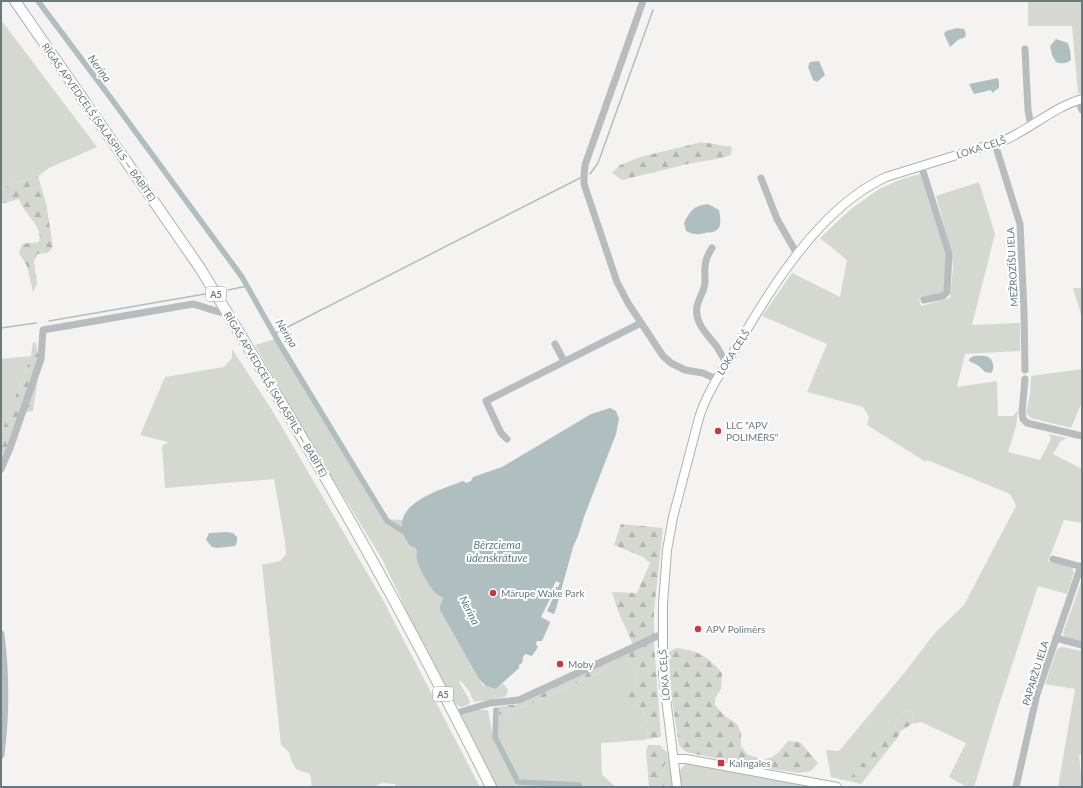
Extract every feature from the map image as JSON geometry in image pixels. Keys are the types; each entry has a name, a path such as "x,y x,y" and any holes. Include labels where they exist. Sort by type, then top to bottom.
{"highway":[{"name":"RĪGAS APVEDCEĻŠ (SALASPILS — BABĪTE)","path":"15,1 200,268 333,491 394,601 491,787"}],"main road":[{"name":"LOKA CEĻŠ","path":"677,787 665,693 662,634 667,550 673,517 699,418 704,402 716,379 773,286 797,254 828,220 854,197 874,182 897,173 995,144 1015,135 1058,109 1080,99"},
{"path":"674,759 686,759 837,787"}],"street":[{"path":"643,1 585,165 584,176 586,193 617,282 628,303 663,356 671,363 685,370 703,373 716,379"},
{"path":"1025,49 1028,110 1031,126"},
{"path":"1080,99 1082,110"},
{"name":"MEŽROZĪŠU IELA","path":"995,144 1021,229 1025,370"},
{"path":"921,165 948,254 947,292 944,296 924,300"},
{"path":"761,178 778,219 797,254"},
{"path":"712,248 706,258 704,286 697,307 697,318 701,327 727,362"},
{"path":"1,469 10,448 41,359 43,330 193,304 204,306 216,312 227,313"},
{"path":"507,439 502,434 484,398 641,323"},
{"path":"555,344 564,361"},
{"path":"1025,380 1022,412 1023,419 1027,423 1082,436"},
{"path":"1053,559 1081,567"},
{"name":"PAPARŽU IELA","path":"1016,787 1037,694 1081,567"},
{"path":"1,634 4,660 4,733 1,754"},
{"path":"454,714 490,703 519,700 662,634"},
{"path":"1056,638 1082,645"}],"green space":[{"path":"1028,1 1082,1 1082,93 1078,94 1072,26 1028,26"},
{"path":"1,20 97,147 49,168 38,176 1,188"},
{"path":"702,142 732,147 731,155 622,180 612,173 620,165 640,157"},
{"path":"920,174 946,256 945,289 940,294 919,299 921,306 950,298 953,268 952,255 936,196 979,182 995,234 972,325 1020,323 1020,351 965,354 957,387 997,381 998,416 1013,416 1018,410 1016,426 1008,452 1040,460 1051,439 1049,434 1067,438 1061,441 1053,454 1082,469 1082,523 1064,520 1048,561 1072,567 1074,573 1067,594 1038,586 974,787 967,787 949,777 966,743 921,722 912,724 914,718 911,711 907,710 900,715 895,727 848,781 831,777 826,750 839,751 905,672 934,634 964,605 1016,506 1010,494 927,460 926,462 867,425 869,417 863,407 807,392 827,344 762,316 792,273 840,297 847,260 820,238 851,209 879,189 902,179"},
{"path":"38,176 46,203 53,247 48,253 37,254 34,262 37,284 33,292 27,266 19,253 22,244 39,242 39,231 19,199 1,204 1,188"},
{"path":"1073,288 1082,288 1082,318"},
{"path":"279,338 389,519 402,520 403,530 410,545 417,550 417,560 436,594 443,598 441,612 479,679 483,685 496,689 503,684 508,689 505,697 474,702 469,691 461,681 459,682 470,702 468,705 461,707 451,698 382,559 314,448 255,345"},
{"path":"33,342 36,343 38,355 41,357 33,411 26,412 1,475 1,434 31,356"},
{"path":"232,349 272,410 383,600 480,787 396,787 395,784 382,783 373,787 312,787 310,774 296,769 289,752 281,745 262,565 280,561 286,554 274,479 165,488 162,446 168,442 140,435 165,377 224,367 232,358"},
{"path":"31,356 1,434 1,359"},
{"path":"1082,369 1082,402 1071,428 1031,418 1026,413 1030,394 1031,376"},
{"path":"621,524 663,528 654,611 654,643 661,737 647,739 644,709 631,703 627,695 637,686 634,668 625,653 635,649 618,611 612,592 637,593 650,563 643,557 614,545"},
{"path":"1082,580 1082,642 1065,638 1063,633"},
{"path":"1062,647 1082,651 1082,755 1079,754 1082,787 1058,787 1075,689 1045,684 1057,649"},
{"path":"676,648 690,650 702,655 722,673 721,689 715,698 715,705 725,716 737,724 741,733 741,746 747,754 763,760 772,757 779,752 788,741 800,742 818,763 811,771 799,773 765,768 759,761 750,760 742,764 686,752 679,745 670,688 669,652"},
{"path":"625,653 634,668 637,687 631,703 644,709 647,739 601,743 602,775 616,787 580,787 578,784 523,781 517,776 496,735 499,715 530,704 601,672 603,665"},
{"path":"603,665 601,672 530,704 499,715 498,707 518,704"},
{"path":"479,710 488,710 493,737 517,783 577,787 495,787 459,719 461,716"},
{"path":"907,710 911,711 914,718 912,724 901,731 861,784 848,781 895,727 900,715"},
{"path":"648,745 660,745 669,753 662,772 664,787 649,787 646,750"},
{"path":"669,753 673,787 664,787 662,772"},
{"path":"688,763 797,783 802,787 680,787 680,770"}],"water":[{"path":"957,28 964,29 966,36 958,40 950,47 944,34 946,31"},
{"path":"1056,39 1068,43 1071,60 1062,63 1056,62 1052,55 1050,46"},
{"path":"819,61 825,75 817,82 813,80 808,67 810,62"},
{"path":"998,78 999,88 992,93 991,90 974,94 969,84"},
{"path":"708,204 719,210 720,225 718,229 713,232 698,234 693,234 686,231 684,223 693,209"},
{"path":"974,356 986,356 992,361 993,370 991,373 985,372 979,366 969,361 969,359"},
{"name":"Bērzciema ūdenskrātuve","path":"610,408 616,411 619,419 616,434 573,547 556,609 542,641 537,641 536,644 538,647 532,656 525,654 519,668 496,689 486,686 479,679 441,612 440,607 443,598 435,593 422,573 417,560 417,549 410,546 405,537 402,522 406,512 422,498 463,481 467,483 471,481 473,477 502,467 591,414"},
{"path":"209,533 233,533 237,537 235,546 217,548 212,547 206,540"}],"pier":[{"path":"556,581 560,583 552,595 554,596 547,611 556,615 552,623 541,617 551,597 549,596"}],"waterway":[{"name":"Neriņa","path":"38,1 242,277 278,341 387,521 408,534"},
{"path":"590,174 598,163 653,10"},
{"path":"274,334 580,178"},
{"path":"228,290 247,286"},
{"path":"49,321 205,294"},
{"path":"1,328 36,323"},
{"name":"Neriņa","path":"496,710 495,737 518,782 579,785 580,787"}],"place":[{"name":"LLC “APV POLIMĒRS“","path":"718,431"},
{"name":"Mārupe Wake Park","path":"493,593"},
{"name":"APV Polimērs","path":"698,629"},
{"name":"Moby","path":"560,664"},
{"name":"Kalngales","path":"721,763"}]}
